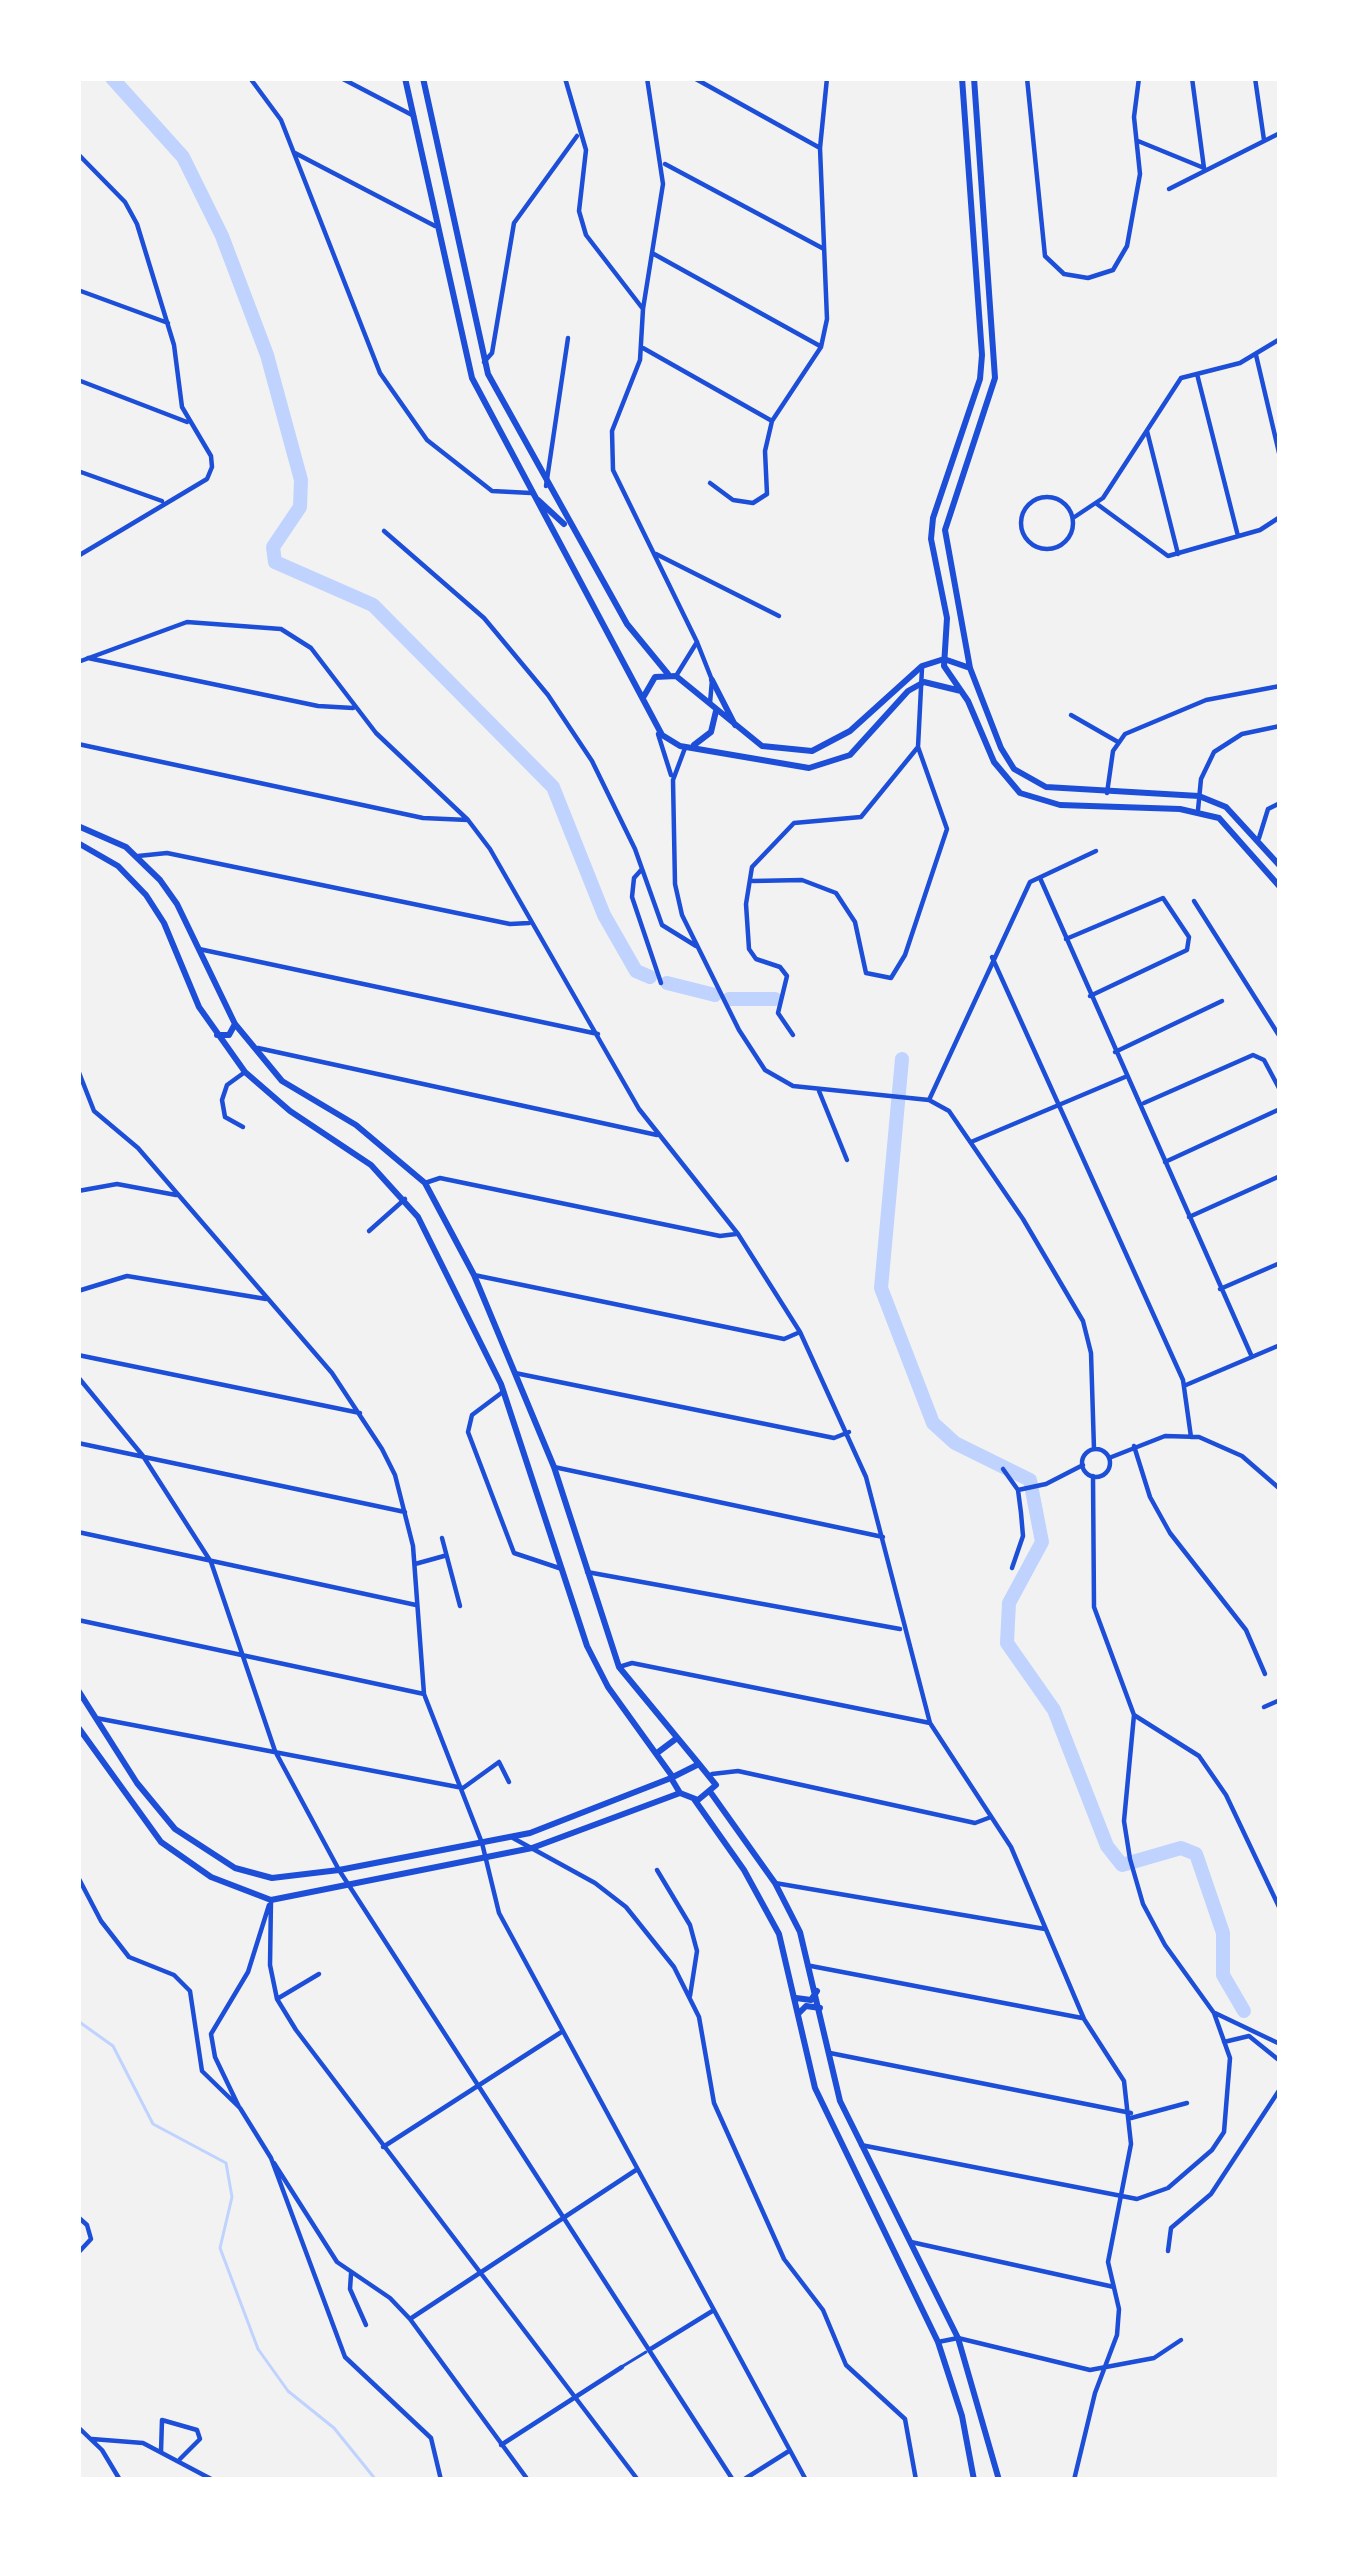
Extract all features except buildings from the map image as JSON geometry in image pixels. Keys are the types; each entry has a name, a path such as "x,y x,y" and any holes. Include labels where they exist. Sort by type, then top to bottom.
{"main road":[{"path":"404,78 472,378 656,727 690,746 789,767 830,765 850,755 908,691 924,682 961,691"},
{"path":"423,78 484,362 546,486 626,624 672,675 749,737 787,751 829,746 922,666 944,659 970,668"},
{"path":"962,78 982,355 980,379 933,518 931,538 947,639 944,659 994,763 1020,793 1060,805 1198,810 1219,818 1239,836 1280,887"},
{"path":"974,78 995,378 945,530 970,668 1014,769 1046,788 1199,796 1226,807 1280,866"},
{"path":"530,493 571,530"},
{"path":"947,639 965,640"},
{"path":"644,697 650,681 672,675"},
{"path":"712,680 737,728"},
{"path":"690,746 706,739 713,707"},
{"path":"741,756 749,737"},
{"path":"78,826 138,856 177,904 235,1024 282,1081 356,1125 425,1183 474,1275 554,1467 619,1667 699,1765 712,1774 711,1793 775,1883 811,1966 840,2101 958,2338 999,2480"},
{"path":"78,843 118,866 146,896 217,1035 245,1072 290,1111 371,1165 405,1199 441,1259 503,1388 593,1660 680,1793 694,1799 771,1917 830,2126 938,2342 962,2416 974,2480"},
{"path":"217,1035 229,1035 235,1024"},
{"path":"238,1063 240,1051 250,1046"},
{"path":"497,1373 515,1373"},
{"path":"503,1388 515,1373"},
{"path":"78,1690 158,1811 193,1844 235,1868 287,1878 562,1824 699,1765"},
{"path":"78,1726 161,1842 212,1877 271,1900 532,1848 680,1793"},
{"path":"658,1753 677,1738"},
{"path":"694,1799 711,1793"},
{"path":"271,1900 287,1878"},
{"path":"796,1998 811,2000 817,1991"},
{"path":"798,2014 806,2006 820,2008"}],"street":[{"path":"250,78 280,120 295,154 380,373 427,440 492,490 530,493"},
{"path":"341,78 414,116"},
{"path":"566,78 588,164 579,190 586,235 643,309"},
{"path":"648,78 663,163 643,309 643,348 612,431 613,470 697,642 712,680 713,707"},
{"path":"694,78 820,148"},
{"path":"710,483 733,500 753,502 766,494 765,451 772,421 821,347 827,320 820,148 827,78"},
{"path":"1027,78 1045,256 1064,274 1101,275 1121,259 1140,174 1139,78"},
{"path":"1192,78 1204,168"},
{"path":"1256,78 1264,140"},
{"path":"1168,189 1280,133"},
{"path":"484,362 492,353 514,223 578,135"},
{"path":"1137,140 1204,168"},
{"path":"78,154 111,184 137,224 168,322 187,422 211,456 212,467 207,478 162,501 78,556"},
{"path":"295,154 435,226"},
{"path":"663,163 824,249"},
{"path":"652,253 821,347"},
{"path":"78,290 168,322"},
{"path":"546,486 568,338"},
{"path":"1073,518 1097,504 1181,378 1256,355 1280,339"},
{"path":"643,348 772,421"},
{"path":"1256,355 1280,458"},
{"path":"1198,374 1238,536"},
{"path":"78,380 187,422"},
{"path":"1148,431 1178,554"},
{"path":"78,471 162,501"},
{"path":"1054,497 1073,518 1072,533 1048,550 1023,536 1026,506 1038,498 1054,497"},
{"path":"1097,504 1168,556 1238,536 1280,517"},
{"path":"384,530 484,618 548,695 592,761 642,869 662,926 696,946"},
{"path":"652,552 779,616"},
{"path":"78,662 188,622 281,629 311,648 354,708 468,820 657,1135 739,1234 800,1332 849,1432 883,1538 931,1723 1026,1879 1084,2019 1113,2058 1131,2116 1109,2239 1117,2335 1077,2478"},
{"path":"672,675 697,642"},
{"path":"88,658 319,706 354,708"},
{"path":"753,880 802,880 836,893 855,922 866,973 891,978 905,955 947,829 918,747 922,666"},
{"path":"1107,793 1118,742 1135,729 1206,700 1280,686"},
{"path":"1071,715 1118,742"},
{"path":"1198,810 1214,752 1242,734 1280,726"},
{"path":"656,727 673,780 675,884 696,946 765,1070 793,1086 904,1096 928,1100 949,1111 1083,1321 1091,1353 1094,1449 1083,1465 1018,1490"},
{"path":"78,744 423,818 468,820"},
{"path":"673,780 690,746"},
{"path":"793,1035 778,1013 785,971 756,959 749,949 746,904 752,867 783,829 861,817 918,747"},
{"path":"1259,838 1268,809 1280,803"},
{"path":"928,1100 1024,891 1096,851"},
{"path":"138,856 167,853 510,924 529,923"},
{"path":"642,869 634,878 632,897 661,983"},
{"path":"1040,878 1252,1357"},
{"path":"1066,939 1163,898 1189,937 1187,950 1090,996"},
{"path":"1194,901 1280,1037"},
{"path":"199,949 599,1034"},
{"path":"992,956 1185,1385 1191,1437"},
{"path":"1115,1052 1222,1000"},
{"path":"250,1046 657,1135"},
{"path":"1144,1103 1253,1055 1264,1060 1280,1090"},
{"path":"78,1070 94,1111 138,1148 268,1299 360,1413 395,1475 415,1564 424,1694 482,1843 499,1913 806,2480"},
{"path":"243,1127 226,1117 222,1106 227,1085 245,1072"},
{"path":"971,1142 1125,1077"},
{"path":"819,1091 847,1160"},
{"path":"1164,1162 1280,1109"},
{"path":"1189,1217 1280,1176"},
{"path":"425,1183 440,1178 720,1236 739,1234"},
{"path":"78,1191 117,1184 176,1195"},
{"path":"369,1231 405,1199"},
{"path":"1220,1288 1280,1263"},
{"path":"474,1275 784,1339 800,1332"},
{"path":"78,1291 127,1276 268,1299"},
{"path":"1185,1385 1280,1345"},
{"path":"78,1355 360,1413"},
{"path":"515,1373 834,1438 849,1432"},
{"path":"78,1377 143,1456 211,1562 275,1751 339,1870 734,2480"},
{"path":"503,1388 472,1414 468,1432 514,1553 562,1568"},
{"path":"1109,1458 1165,1436 1191,1437 1222,1444 1280,1489"},
{"path":"78,1443 405,1512"},
{"path":"1135,1446 1150,1497 1170,1533 1246,1630 1265,1675"},
{"path":"1094,1449 1109,1458"},
{"path":"1094,1476 1105,1474 1109,1458"},
{"path":"861,2145 1119,2197 1154,2195 1212,2150 1224,2132 1232,2086 1225,2042 1202,1990 1179,1971 1143,1904 1131,1863 1124,1821 1134,1715 1094,1607 1094,1476 1083,1465"},
{"path":"554,1467 883,1538"},
{"path":"1003,1469 1018,1490 1023,1536 1012,1568"},
{"path":"78,1532 416,1605"},
{"path":"442,1538 460,1606"},
{"path":"415,1564 446,1556"},
{"path":"587,1572 903,1629"},
{"path":"78,1620 424,1694"},
{"path":"619,1667 632,1663 931,1723"},
{"path":"1264,1707 1280,1700"},
{"path":"1134,1715 1198,1756 1226,1796 1280,1909"},
{"path":"96,1718 463,1788 499,1762 509,1782"},
{"path":"712,1774 738,1771 975,1823 992,1817"},
{"path":"511,1837 595,1882 626,1907 650,1933 690,1996 699,2017 714,2103 784,2259 823,2310 846,2365 905,2419 916,2480"},
{"path":"657,1870 690,1925 698,1951 690,1996"},
{"path":"78,1877 101,1921 129,1957 184,1982 202,2071 240,2108"},
{"path":"775,1883 1046,1929"},
{"path":"271,1900 270,1965 277,2000 382,2147 638,2480"},
{"path":"271,1900 248,1972 211,2034 240,2108 330,2253 410,2319 528,2480"},
{"path":"811,1966 1084,2019"},
{"path":"277,2000 319,1974"},
{"path":"1214,2013 1280,2044"},
{"path":"382,2147 563,2031"},
{"path":"1225,2042 1249,2036 1280,2061"},
{"path":"830,2053 1131,2116 1186,2104"},
{"path":"1168,2252 1171,2228 1211,2194 1280,2089"},
{"path":"271,2158 345,2357 431,2438 441,2480"},
{"path":"410,2319 638,2169"},
{"path":"78,2217 87,2224 91,2239 78,2253"},
{"path":"911,2242 1114,2287"},
{"path":"351,2274 350,2289 366,2325"},
{"path":"502,2446 714,2310"},
{"path":"938,2342 958,2338 1090,2370 1154,2359 1181,2340"},
{"path":"161,2452 162,2420 197,2430 200,2439 178,2461"},
{"path":"78,2427 120,2480"},
{"path":"92,2439 135,2440 213,2480"},
{"path":"743,2480 789,2450"}],"waterway":[{"path":"112,78 183,157 222,236 267,355 301,480 300,507 273,547 275,562 373,605 553,787 604,915 636,971 650,977"},
{"path":"667,983 715,995"},
{"path":"729,999 775,999"},
{"path":"902,1059 881,1288 933,1423 955,1443 1030,1480 1042,1542 1009,1603 1007,1643 1054,1710 1107,1846 1122,1865 1181,1848 1196,1854 1223,1933 1223,1975 1244,2011"},
{"path":"78,2021 113,2046 153,2124 226,2163 232,2197 220,2248 258,2349 288,2391 334,2428 376,2480"}]}
